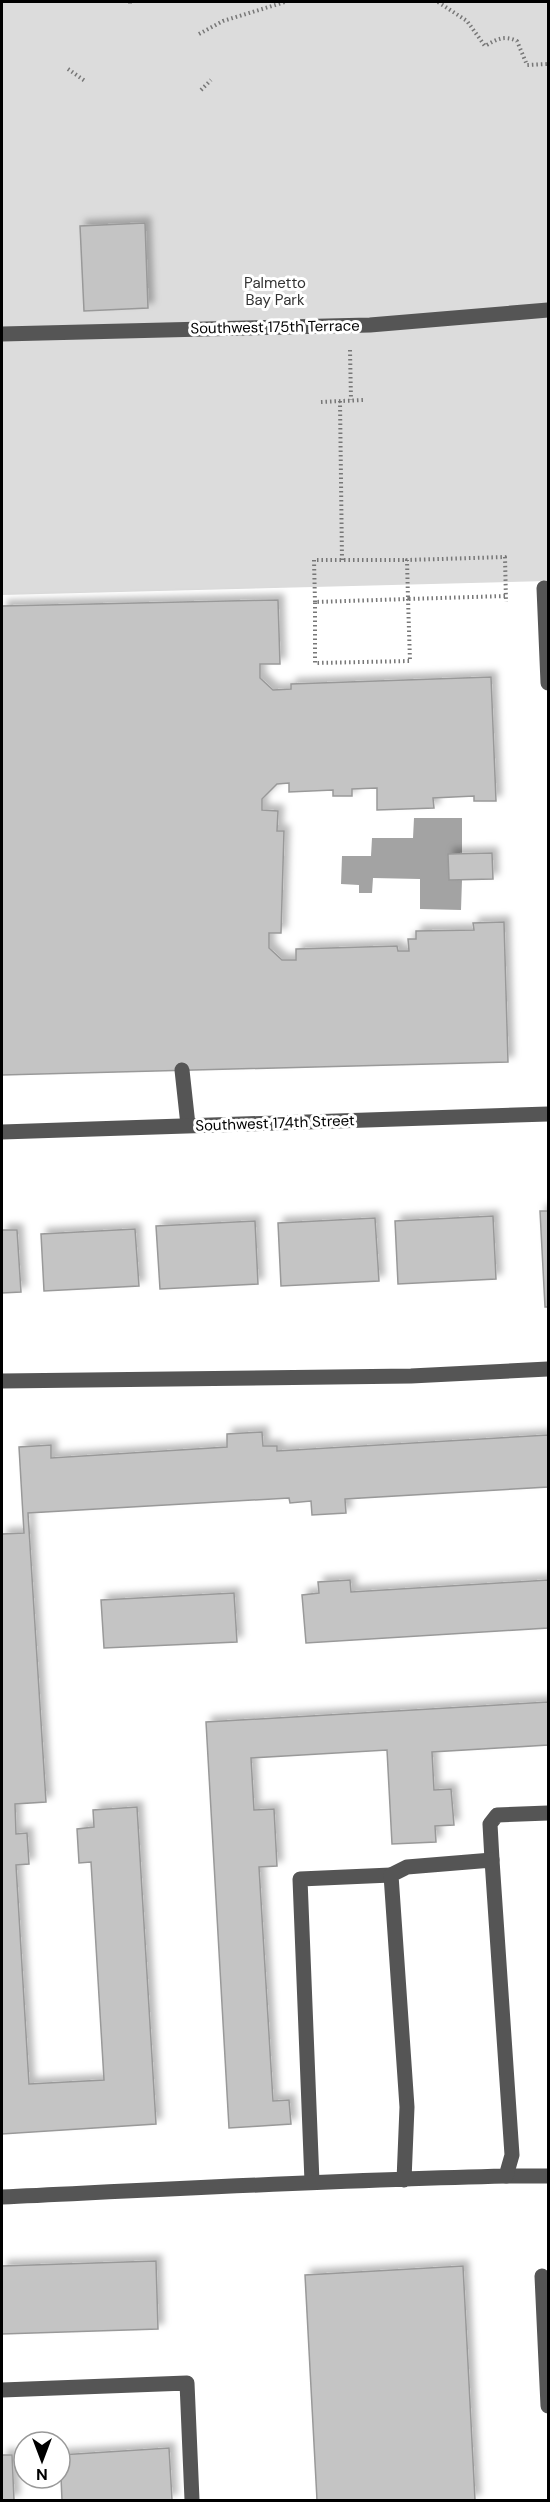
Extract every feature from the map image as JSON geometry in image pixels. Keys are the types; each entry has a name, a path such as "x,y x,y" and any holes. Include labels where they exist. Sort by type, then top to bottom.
{"street":[{"name":"Southwest 175th Terrace","path":"2,333 370,325 549,310"},
{"path":"544,588 549,683"},
{"path":"182,1070 188,1125"},
{"name":"Southwest 174th Street","path":"2,1132 549,1114"},
{"path":"2,1381 411,1376 549,1369"},
{"path":"506,2176 512,2155 490,1824 497,1815 549,1813"},
{"path":"312,2182 300,1879 391,1875 407,1867 492,1860"},
{"path":"391,1875 407,2107 404,2180"},
{"path":"2,2197 312,2182 549,2176"},
{"path":"542,2276 549,2406"},
{"path":"2,2390 187,2383 192,2500"}],"path":[{"path":"199,34 223,21 285,2"},
{"path":"438,2 467,21 485,46 497,39 508,37 517,41 527,65 549,64"},
{"path":"68,69 86,81"},
{"path":"201,90 211,80"},
{"path":"350,345 351,400"},
{"path":"321,402 363,400"},
{"path":"340,401 342,560"},
{"path":"407,560 410,661 315,663 314,560 505,557 506,602"},
{"path":"315,602 505,596"}],"green space":[{"name":"Palmetto Bay Park","path":"2,2 548,2 548,581 2,595"}],"shaded area":[{"path":"414,818 462,818 462,854 448,855 449,880 462,880 461,910 420,909 420,879 373,878 372,893 359,893 359,885 341,884 342,856 371,856 372,838 413,838"}],"building":[{"path":"145,223 148,308 84,311 80,226"},
{"path":"278,600 280,664 260,664 260,678 273,690 291,689 291,684 491,677 496,801 474,801 474,796 433,798 434,808 377,810 377,788 352,789 352,796 333,796 333,790 289,792 289,783 277,784 262,799 262,810 278,811 277,831 284,831 281,933 269,933 269,948 282,960 296,960 296,949 397,946 398,951 409,951 408,939 416,939 416,931 474,930 473,923 504,922 508,1062 2,1075 2,606"},
{"path":"492,853 493,879 449,880 448,854"},
{"path":"540,1211 548,1211 548,1307 545,1307"},
{"path":"493,1216 496,1279 398,1284 395,1221"},
{"path":"375,1218 379,1281 281,1286 278,1223"},
{"path":"255,1221 258,1284 160,1289 156,1226"},
{"path":"135,1229 139,1286 44,1291 41,1234"},
{"path":"2,1230 17,1230 21,1292 2,1293"},
{"path":"262,1432 263,1446 277,1446 277,1451 548,1435 548,1487 345,1499 346,1513 312,1515 311,1501 290,1503 289,1498 28,1513 46,1802 15,1804 16,1834 27,1833 29,1864 16,1865 29,2084 104,2080 91,1862 79,1863 77,1829 94,1827 93,1810 137,1807 156,2124 2,2134 2,1534 24,1533 19,1447 51,1445 51,1458 227,1447 227,1434"},
{"path":"350,1580 351,1592 548,1580 548,1628 306,1643 302,1595 319,1593 318,1582"},
{"path":"234,1593 237,1642 104,1648 101,1600"},
{"path":"548,1702 548,1745 432,1752 434,1790 451,1789 454,1825 435,1826 436,1842 392,1844 387,1750 251,1758 254,1810 274,1809 277,1866 259,1867 273,2101 289,2100 291,2124 229,2128 206,1722"},
{"path":"156,2261 158,2329 2,2334 2,2266"},
{"path":"463,2266 475,2500 317,2500 305,2275"},
{"path":"169,2448 172,2500 62,2500 62,2490 72,2490 72,2454"},
{"path":"2,2455 12,2455 14,2500 2,2500"}]}
